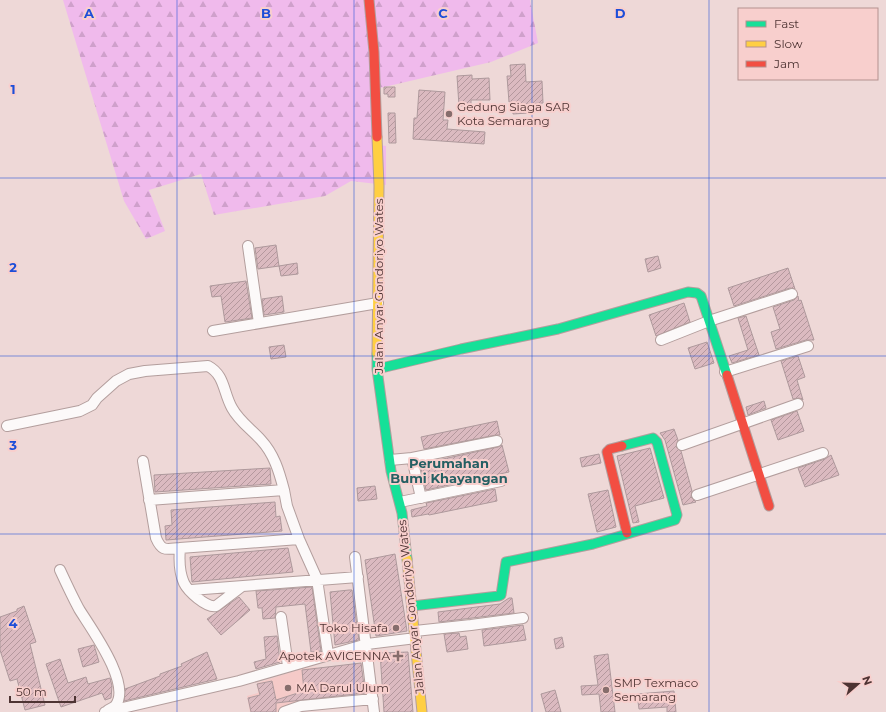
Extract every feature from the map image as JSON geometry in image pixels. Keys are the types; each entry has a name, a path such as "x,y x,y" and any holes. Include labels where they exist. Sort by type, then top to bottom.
{"street":[{"name":"Jalan Anyar Gondoriyo Wates","path":"368,0 374,52 379,186 377,369 390,460 400,502 416,634 422,712"},
{"path":"248,246 259,323"},
{"path":"377,369 461,349 558,329 618,314 688,292 697,293 701,296 769,506"},
{"path":"660,340 709,321 792,294"},
{"path":"213,331 378,303"},
{"path":"725,372 808,346"},
{"path":"7,426 80,411 92,405 97,398 116,381 129,374 145,371 208,366 216,370 220,376 232,408 270,451 277,467 287,506 299,539 317,579 328,654"},
{"path":"682,445 798,404"},
{"path":"412,606 500,596 506,562 593,544 675,520 677,518 656,442 653,438 610,449 607,452 627,533"},
{"path":"390,460 412,458 497,441"},
{"path":"697,495 758,473 823,453"},
{"path":"412,458 421,498"},
{"path":"143,461 155,534 160,547 163,549 299,539"},
{"path":"400,502 501,481"},
{"path":"149,500 284,490"},
{"path":"180,548 180,563 184,584 204,604 211,607 216,606 241,587"},
{"path":"355,556 374,699 374,712"},
{"path":"60,570 79,608 95,632 116,673 119,686 117,700 115,706 105,712"},
{"path":"191,590 358,577"},
{"path":"282,617 288,666"},
{"path":"105,712 239,681 328,654 367,644 416,634 523,618"},
{"path":"284,712 301,706 374,699"}],"shaded area":[{"name":"MA Darul Ulum","path":"317,667 321,701 281,712 250,712 247,696 258,693 257,683 301,669"}],"green space":[{"path":"63,0 530,0 538,43 491,62 380,88 380,145 386,146 386,185 351,181 325,196 214,215 201,174 149,190 165,231 146,239 124,201"}],"building":[{"path":"525,64 526,82 542,81 543,103 527,104 528,113 513,114 513,102 509,102 507,76 511,76 510,65"},
{"path":"472,75 472,79 489,78 490,100 471,100 471,105 459,106 457,76"},
{"path":"384,87 395,87 395,97 388,97 388,94 384,94"},
{"path":"419,90 445,92 443,120 448,120 447,129 485,132 484,144 413,139 414,118 417,118"},
{"path":"388,113 395,113 396,143 389,143"},
{"path":"276,245 279,266 258,269 255,248"},
{"path":"658,256 661,268 648,272 645,259"},
{"path":"297,263 298,274 281,276 279,266"},
{"path":"788,268 795,289 790,288 734,306 728,288"},
{"path":"246,281 252,318 225,322 221,296 212,297 210,286"},
{"path":"282,296 284,312 264,315 262,299"},
{"path":"798,296 799,301 801,300 814,340 806,340 776,349 771,332 780,329 773,307 794,300"},
{"path":"684,303 690,322 656,336 649,315"},
{"path":"746,316 759,355 732,363 729,356 748,350 738,318"},
{"path":"707,342 714,363 695,369 688,348"},
{"path":"284,345 286,357 271,359 269,347"},
{"path":"798,356 805,377 797,380 803,400 799,398 793,399 781,361"},
{"path":"764,401 766,408 748,415 746,407"},
{"path":"797,411 804,431 778,440 771,420"},
{"path":"497,421 500,435 424,449 421,437"},
{"path":"674,429 678,440 676,447 681,451 692,491 691,497 696,502 683,505 665,440 660,433"},
{"path":"502,445 509,472 426,490 420,464"},
{"path":"650,448 664,498 635,506 639,522 633,523 617,456"},
{"path":"599,454 601,463 582,467 580,458"},
{"path":"831,455 839,475 805,487 798,468 825,459"},
{"path":"270,468 271,484 155,492 154,475"},
{"path":"375,486 377,499 358,501 357,488"},
{"path":"495,489 497,501 412,517 411,510 427,506 426,503"},
{"path":"608,490 616,527 597,532 588,494"},
{"path":"275,502 276,517 280,516 282,531 166,540 165,526 172,525 171,510"},
{"path":"288,548 293,572 192,582 190,557"},
{"path":"395,554 407,631 376,636 365,560"},
{"path":"312,587 321,651 311,652 305,604 276,607 275,618 263,619 262,608 258,608 256,591"},
{"path":"352,590 359,640 335,645 330,592"},
{"path":"239,597 250,610 221,635 207,619"},
{"path":"509,598 512,598 514,613 439,622 438,612 500,604"},
{"path":"24,606 36,642 30,644 45,705 25,710 17,679 10,681 0,650 0,617 17,611 17,609"},
{"path":"523,625 526,640 484,646 482,630"},
{"path":"459,633 460,637 466,636 468,649 447,652 444,634"},
{"path":"277,636 280,662 256,669 254,662 266,659 264,637"},
{"path":"562,637 564,647 556,649 554,639"},
{"path":"94,645 99,662 83,667 78,649"},
{"path":"207,652 217,679 124,701 125,689 160,676 160,674 182,666 181,664"},
{"path":"408,652 413,712 384,712 380,653"},
{"path":"608,654 615,712 601,712 599,694 582,695 581,686 598,685 594,656"},
{"path":"60,659 68,683 86,677 88,684 110,678 112,686 111,698 105,700 102,693 61,707 46,664"},
{"path":"361,663 365,693 276,703 276,712 251,712 248,698 260,695 257,684 272,681 276,700 304,691 302,670"},
{"path":"555,690 561,712 546,712 541,694"},
{"path":"674,691 676,712 667,712 667,707 639,709 637,694"}],"traffic: fast":[{"path":"377,369 461,349 558,329 688,292 697,293 701,296 727,375"},
{"path":"377,354 377,369 391,471 402,513 407,559"},
{"path":"412,606 499,596 501,595 506,562 593,544 675,520 677,515 657,442 653,438 622,446"}],"traffic: slow":[{"path":"377,137 379,186 377,354"},
{"path":"407,559 422,712"}],"traffic: jam":[{"path":"369,0 374,52 377,137"},
{"path":"727,375 769,506"},
{"path":"622,446 610,449 607,452 627,533"}],"place":[{"name":"Gedung Siaga SAR Kota Semarang","path":"449,114"},
{"name":"Toko Hisafa","path":"396,628"},
{"name":"Apotek AVICENNA","path":"398,656"},
{"name":"MA Darul Ulum","path":"288,688"},
{"name":"SMP Texmaco Semarang","path":"606,690"}],"district":[{"name":"Perumahan Bumi Khayangan","path":"449,470"}]}
